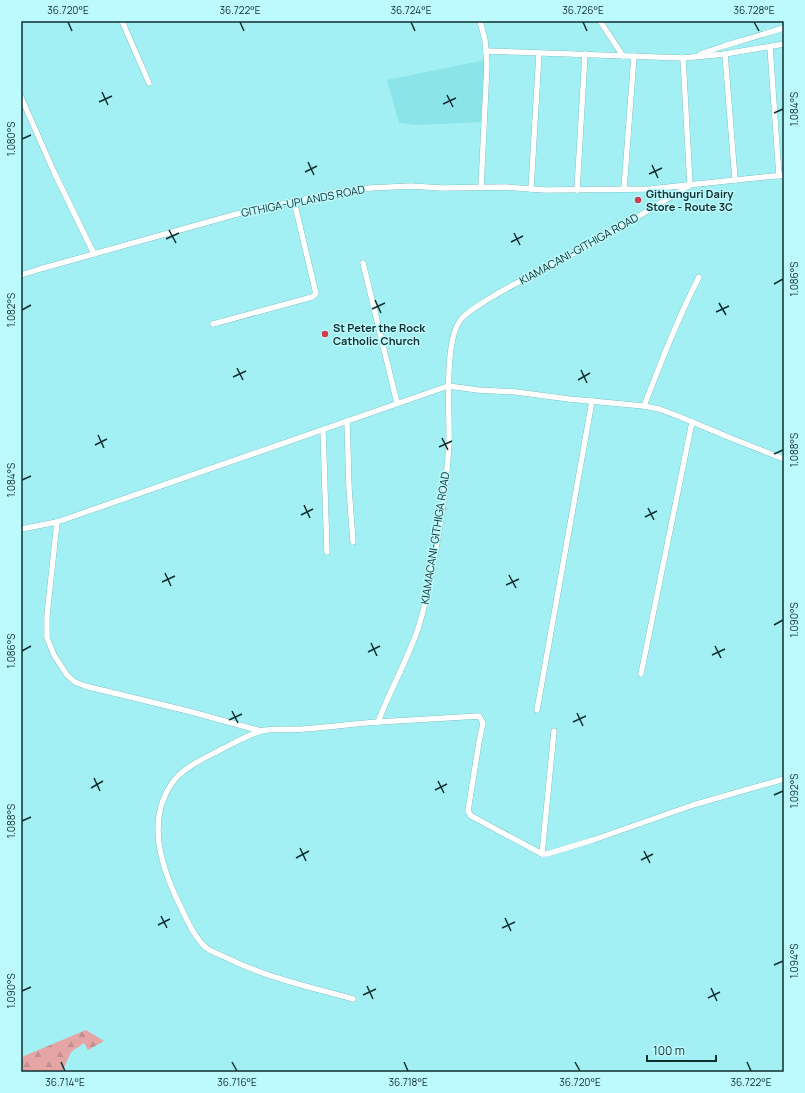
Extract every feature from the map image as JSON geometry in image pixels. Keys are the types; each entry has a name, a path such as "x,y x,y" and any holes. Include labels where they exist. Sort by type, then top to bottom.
{"street":[{"path":"122,21 149,83"},
{"path":"480,21 486,51 481,187"},
{"path":"600,21 623,56"},
{"path":"694,57 724,46 784,28"},
{"path":"486,51 683,58 725,54 784,44"},
{"path":"770,46 781,176"},
{"path":"531,189 539,53"},
{"path":"577,190 585,54"},
{"path":"725,54 735,180"},
{"path":"624,189 634,56"},
{"path":"683,58 690,185"},
{"path":"21,97 54,172 94,254"},
{"name":"KIAMACANI-GITHIGA ROAD","path":"378,722 415,636 428,594 444,503 447,472 450,409 448,386 451,344 454,332 461,319 469,312 505,289 584,248 690,185 781,176"},
{"name":"GITHIGA-UPLANDS ROAD","path":"21,276 40,269 233,215 337,192 370,188 411,186 442,188 481,187 577,190 650,189 690,185"},
{"path":"213,324 312,297 316,294 294,201"},
{"path":"363,263 397,403"},
{"path":"644,406 669,341 699,277"},
{"path":"21,529 57,522 448,386 644,406 659,409 733,440 784,458"},
{"path":"537,710 592,401"},
{"path":"347,421 349,488 353,542"},
{"path":"641,674 692,422"},
{"path":"323,430 327,552"},
{"path":"57,522 47,615 47,638 54,655 67,675 75,682 85,686 188,711 261,731 479,716 483,723 478,742 468,811 471,816 542,854 547,854 593,840 693,805 784,779"},
{"path":"542,854 554,730"},
{"path":"261,731 204,758 176,778 162,802 157,822 164,868 187,919 199,940 209,949 242,966 280,979 353,999"}],"shaded area":[{"path":"485,60 481,122 417,125 399,123 387,80"}],"green space":[{"path":"86,1030 104,1041 88,1050 84,1043 71,1052 62,1072 21,1072 21,1059 24,1056"}],"place":[{"name":"Githunguri Dairy Store - Route 3C","path":"638,200"},
{"name":"St Peter the Rock Catholic Church","path":"325,334"}]}
